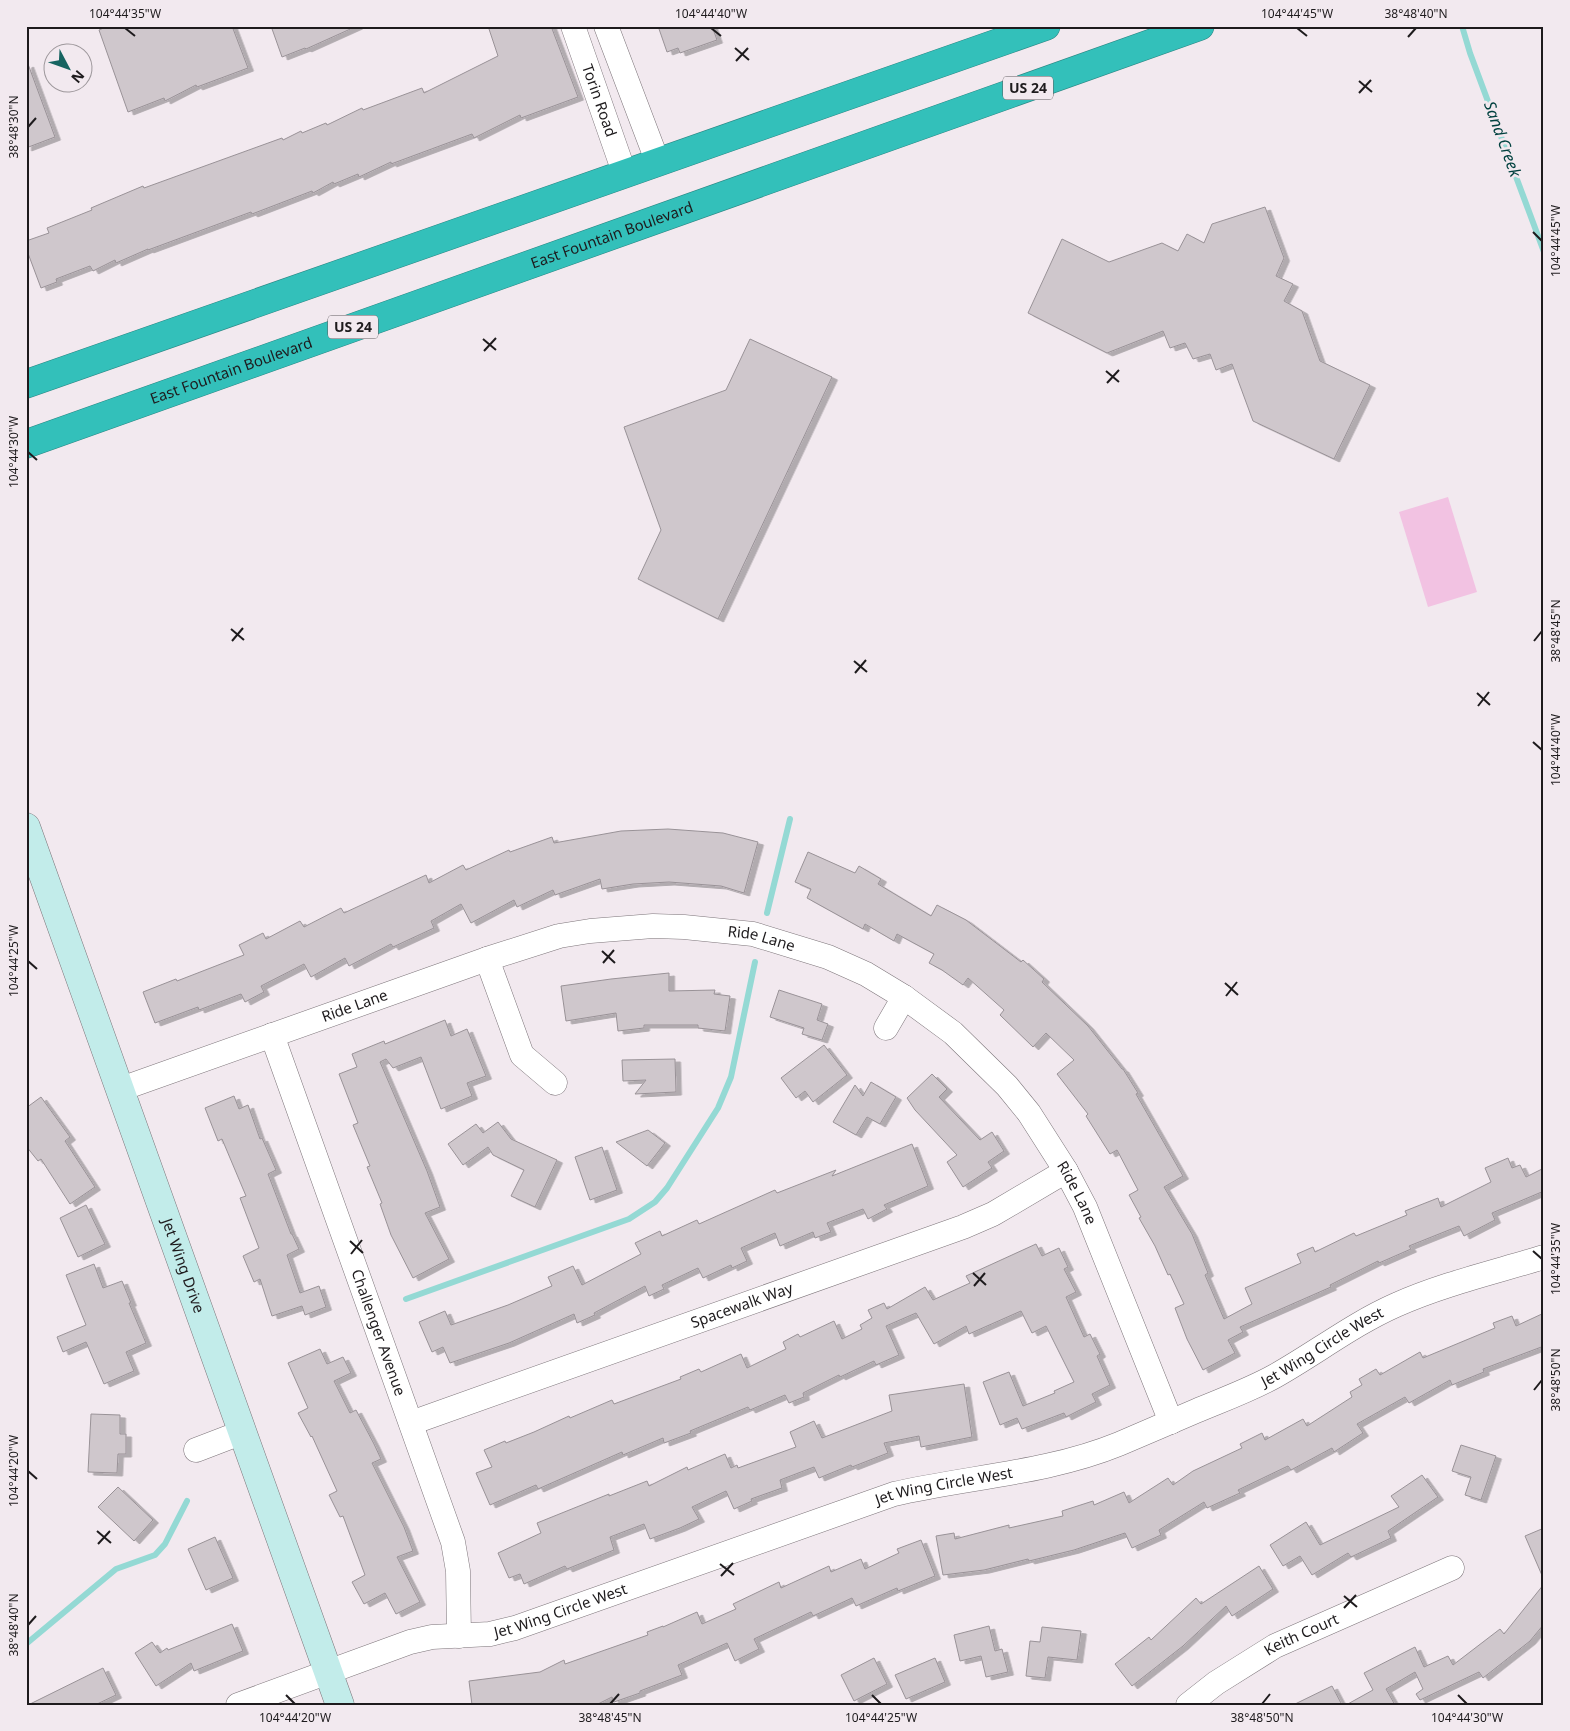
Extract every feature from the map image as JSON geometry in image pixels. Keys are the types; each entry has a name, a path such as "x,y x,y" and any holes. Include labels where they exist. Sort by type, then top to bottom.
{"highway":[{"path":"26,384 1046,26"},
{"name":"East Fountain Boulevard","path":"26,444 1200,26"}],"main road":[{"name":"Jet Wing Drive","path":"26,827 244,1432 340,1705"}],"street":[{"name":"Torin Road","path":"573,26 625,175"},
{"path":"606,26 658,163"},
{"name":"Ride Lane","path":"121,1089 487,959 559,936 590,931 653,926 703,929 753,934 828,957 866,974 904,997 952,1033 1007,1086 1030,1113 1066,1171 1084,1207 1171,1422"},
{"path":"487,959 522,1055 555,1083"},
{"path":"886,1028 904,997"},
{"name":"Challenger Avenue","path":"272,1035 453,1542 458,1571 459,1636"},
{"name":"Spacewalk Way","path":"411,1423 963,1227 993,1214 1066,1171"},
{"name":"Jet Wing Circle West","path":"238,1705 410,1642 432,1637 490,1634 515,1628 894,1494 928,1486 1034,1468 1082,1456 1118,1444 1239,1393 1274,1376 1365,1321 1396,1305 1428,1293 1544,1257"},
{"path":"196,1450 244,1432"},
{"name":"Keith Court","path":"1188,1705 1216,1682 1275,1646 1452,1568"}],"shaded area":[{"path":"1448,497 1477,592 1428,607 1399,512"}],"building":[{"path":"108,26 232,26 248,68 197,87 196,85 165,101 164,98 128,112 99,30"},
{"path":"271,26 357,26 306,49 282,57"},
{"path":"488,26 551,26 578,97 521,118 520,115 474,138 472,134 391,164 391,162 359,177 358,174 334,184 333,182 313,193 312,191 252,214 251,212 148,249 116,263 115,260 93,271 90,266 56,279 57,282 41,288 26,248 26,241 49,233 47,228 92,210 91,208 143,186 144,188 282,138 283,140 301,131 302,133 326,123 327,125 362,108 363,110 422,88 424,93 498,56"},
{"path":"658,26 712,26 717,40 680,53 678,48 667,52"},
{"path":"28,64 55,137 26,148 26,65"},
{"path":"1265,207 1284,258 1276,276 1293,284 1284,301 1302,311 1320,361 1370,385 1334,459 1253,421 1232,364 1216,370 1210,354 1193,359 1185,343 1170,348 1163,331 1107,353 1028,313 1062,239 1109,262 1162,243 1178,251 1187,234 1204,243 1212,224"},
{"path":"750,339 832,377 718,619 638,579 661,530 624,427 726,390"},
{"path":"668,829 723,833 758,842 744,893 721,886 669,882 633,884 602,889 600,879 555,895 553,890 517,907 514,900 471,923 461,904 431,921 434,928 393,947 391,944 349,966 345,958 311,977 304,964 261,986 264,992 245,1002 241,994 199,1010 198,1007 155,1023 143,992 244,955 239,945 263,933 266,939 300,921 304,927 341,908 344,913 426,875 429,883 463,865 466,870 509,850 510,852 552,837 554,843 621,831"},
{"path":"808,852 855,873 859,866 881,879 878,884 931,916 937,905 966,920 1021,962 1023,960 1044,979 1042,982 1088,1026 1123,1069 1183,1176 1164,1187 1192,1234 1208,1273 1205,1275 1224,1319 1252,1304 1245,1288 1301,1263 1297,1254 1313,1247 1315,1252 1354,1233 1356,1236 1407,1215 1405,1211 1438,1198 1441,1207 1491,1182 1485,1168 1508,1158 1512,1168 1520,1165 1526,1177 1544,1168 1544,1191 1492,1213 1495,1220 1464,1236 1459,1226 1409,1246 1411,1249 1379,1263 1378,1261 1330,1285 1331,1287 1240,1327 1243,1332 1228,1340 1235,1353 1203,1370 1187,1339 1175,1308 1184,1304 1129,1195 1138,1190 1117,1150 1110,1154 1086,1116 1088,1114 1057,1074 1074,1060 1046,1033 1033,1047 1000,1015 1004,1010 968,978 963,985 929,963 934,954 897,934 894,941 865,924 863,929 807,898 811,889 795,882"},
{"path":"669,973 669,991 715,990 714,994 730,996 725,1031 698,1028 698,1025 644,1025 644,1028 618,1031 616,1013 566,1021 561,986"},
{"path":"779,990 822,1004 817,1020 828,1024 822,1040 802,1034 804,1028 770,1017"},
{"path":"445,1020 451,1036 467,1029 486,1076 467,1083 472,1096 441,1109 421,1057 393,1068 386,1059 380,1062 427,1171 440,1207 425,1213 449,1259 413,1278 391,1235 380,1204 382,1203 367,1167 370,1166 353,1125 358,1123 339,1074 357,1067 352,1054 384,1041 385,1044"},
{"path":"824,1045 847,1075 813,1102 805,1091 796,1098 781,1078"},
{"path":"675,1059 676,1092 635,1094 646,1080 623,1081 622,1060"},
{"path":"932,1074 947,1089 939,1097 980,1140 992,1132 1004,1151 988,1162 992,1168 963,1187 947,1162 957,1155 915,1110 907,1098"},
{"path":"871,1082 896,1097 880,1124 867,1117 856,1135 833,1122 855,1085 863,1096"},
{"path":"234,1096 239,1109 248,1105 260,1139 262,1138 276,1170 268,1174 291,1234 299,1249 287,1255 300,1293 319,1286 326,1307 305,1315 302,1306 272,1316 260,1279 254,1282 243,1256 259,1248 240,1198 246,1196 222,1139 218,1141 205,1108"},
{"path":"41,1097 70,1137 65,1141 95,1187 70,1204 41,1159 38,1161 26,1146 26,1108"},
{"path":"498,1122 511,1139 557,1160 535,1207 511,1196 524,1170 493,1155 488,1147 463,1165 448,1144 476,1124 483,1133"},
{"path":"648,1130 665,1143 647,1166 616,1142"},
{"path":"912,1144 928,1186 884,1205 887,1209 868,1219 863,1209 827,1223 831,1232 815,1238 813,1232 780,1246 775,1233 741,1248 747,1261 732,1268 731,1265 703,1278 698,1268 662,1285 664,1289 649,1296 645,1286 594,1313 595,1315 577,1323 574,1314 509,1343 450,1363 443,1347 432,1352 419,1322 445,1311 451,1325 508,1305 552,1286 548,1277 573,1266 582,1285 641,1254 635,1243 660,1231 662,1236 697,1220 699,1224 775,1190 777,1193 836,1170 832,1176"},
{"path":"602,1147 617,1190 590,1200 575,1157"},
{"path":"86,1205 105,1244 78,1257 60,1218"},
{"path":"1036,1244 1042,1256 1059,1248 1068,1267 1064,1269 1076,1292 1066,1297 1084,1337 1090,1334 1100,1354 1097,1356 1110,1385 1092,1394 1096,1402 1066,1417 1064,1413 1022,1429 1017,1418 1000,1425 983,1382 1009,1372 1023,1406 1055,1393 1054,1391 1074,1382 1046,1326 1032,1333 1021,1311 969,1334 966,1326 934,1344 916,1313 886,1326 899,1355 876,1365 874,1361 840,1377 839,1375 803,1393 804,1397 789,1403 785,1395 750,1410 748,1407 690,1431 691,1433 664,1443 663,1438 623,1455 622,1452 538,1489 536,1485 490,1505 476,1473 492,1467 484,1450 612,1400 614,1404 681,1379 680,1377 699,1369 701,1372 741,1354 747,1368 786,1349 783,1342 798,1334 800,1337 834,1321 842,1339 862,1329 860,1325 872,1318 868,1310 884,1303 887,1309 925,1287 933,1300 970,1283 966,1276"},
{"path":"94,1264 103,1288 122,1281 146,1343 126,1352 134,1371 104,1384 86,1342 63,1352 57,1337 86,1325 66,1275"},
{"path":"1544,1313 1544,1346 1483,1369 1484,1372 1452,1385 1450,1380 1409,1403 1405,1397 1357,1424 1363,1433 1334,1452 1332,1448 1291,1470 1288,1466 1238,1490 1240,1493 1207,1508 1204,1502 1159,1530 1161,1535 1132,1548 1125,1533 1074,1550 1029,1561 1028,1559 984,1570 943,1575 936,1536 954,1533 955,1539 1009,1525 1009,1528 1063,1516 1062,1511 1093,1501 1094,1505 1124,1492 1129,1503 1168,1478 1173,1485 1193,1471 1242,1448 1240,1444 1262,1433 1265,1440 1303,1419 1307,1426 1352,1397 1350,1392 1362,1385 1359,1379 1376,1369 1380,1375 1420,1352 1423,1358 1495,1328 1493,1323 1512,1316 1516,1326"},
{"path":"320,1349 327,1364 343,1357 351,1373 334,1381 350,1413 356,1410 381,1459 372,1463 404,1527 413,1551 397,1557 420,1602 396,1614 385,1593 364,1604 352,1582 365,1575 343,1516 340,1517 329,1495 337,1491 312,1436 298,1413 308,1408 288,1363"},
{"path":"964,1384 972,1437 921,1447 919,1436 884,1443 888,1453 819,1478 814,1467 780,1480 782,1488 751,1499 752,1501 734,1509 726,1491 692,1507 699,1519 680,1528 650,1539 644,1524 610,1537 614,1550 567,1569 565,1566 524,1584 520,1574 509,1578 498,1553 541,1533 537,1523 609,1494 609,1496 647,1481 649,1486 687,1467 688,1470 725,1454 731,1468 737,1465 738,1468 796,1447 790,1432 814,1421 822,1438 892,1411 889,1395"},
{"path":"91,1414 120,1415 120,1434 126,1434 126,1454 118,1454 117,1473 88,1472"},
{"path":"1461,1445 1496,1456 1481,1500 1465,1495 1471,1477 1452,1471"},
{"path":"1422,1475 1438,1497 1388,1531 1391,1538 1351,1557 1348,1553 1312,1575 1300,1556 1283,1566 1270,1545 1306,1522 1320,1545 1399,1507 1391,1496"},
{"path":"118,1487 153,1520 134,1541 98,1507"},
{"path":"1544,1528 1544,1580 1525,1536"},
{"path":"215,1537 233,1578 206,1590 188,1549"},
{"path":"921,1540 935,1576 898,1591 897,1588 856,1606 852,1598 813,1616 811,1612 754,1639 759,1649 735,1661 727,1643 678,1665 682,1675 614,1702 612,1697 596,1705 472,1705 469,1681 540,1672 564,1660 565,1664 648,1635 647,1632 697,1612 702,1624 736,1609 733,1604 779,1582 781,1588 829,1566 831,1572 861,1559 865,1569 899,1553 897,1549"},
{"path":"1259,1566 1273,1589 1232,1616 1226,1606 1183,1646 1132,1686 1115,1664 1149,1637 1151,1640 1196,1598 1201,1604"},
{"path":"1544,1584 1544,1624 1530,1641 1483,1678 1479,1672 1420,1700 1416,1694 1423,1689 1415,1672 1386,1689 1395,1705 1346,1705 1373,1690 1364,1673 1415,1647 1424,1667 1448,1656 1453,1665 1500,1629 1504,1634"},
{"path":"232,1624 243,1651 194,1671 191,1663 156,1686 135,1653 152,1642 160,1653 167,1648 168,1650"},
{"path":"989,1626 995,1651 1002,1649 1008,1672 986,1677 981,1656 960,1661 954,1635"},
{"path":"1042,1627 1081,1631 1077,1660 1048,1657 1045,1678 1026,1676 1030,1641 1040,1642"},
{"path":"874,1658 887,1684 854,1701 841,1675"},
{"path":"935,1658 945,1682 906,1699 895,1675"},
{"path":"103,1668 116,1695 95,1705 28,1705"},
{"path":"1332,1686 1342,1705 1293,1705"}],"waterway":[{"name":"Sand Creek","path":"1462,26 1470,53 1544,252"},
{"path":"767,913 790,819"},
{"path":"406,1299 629,1219 655,1202 667,1188 718,1108 731,1077 755,962"},
{"path":"26,1644 116,1569 155,1555 165,1544 187,1501"}]}
